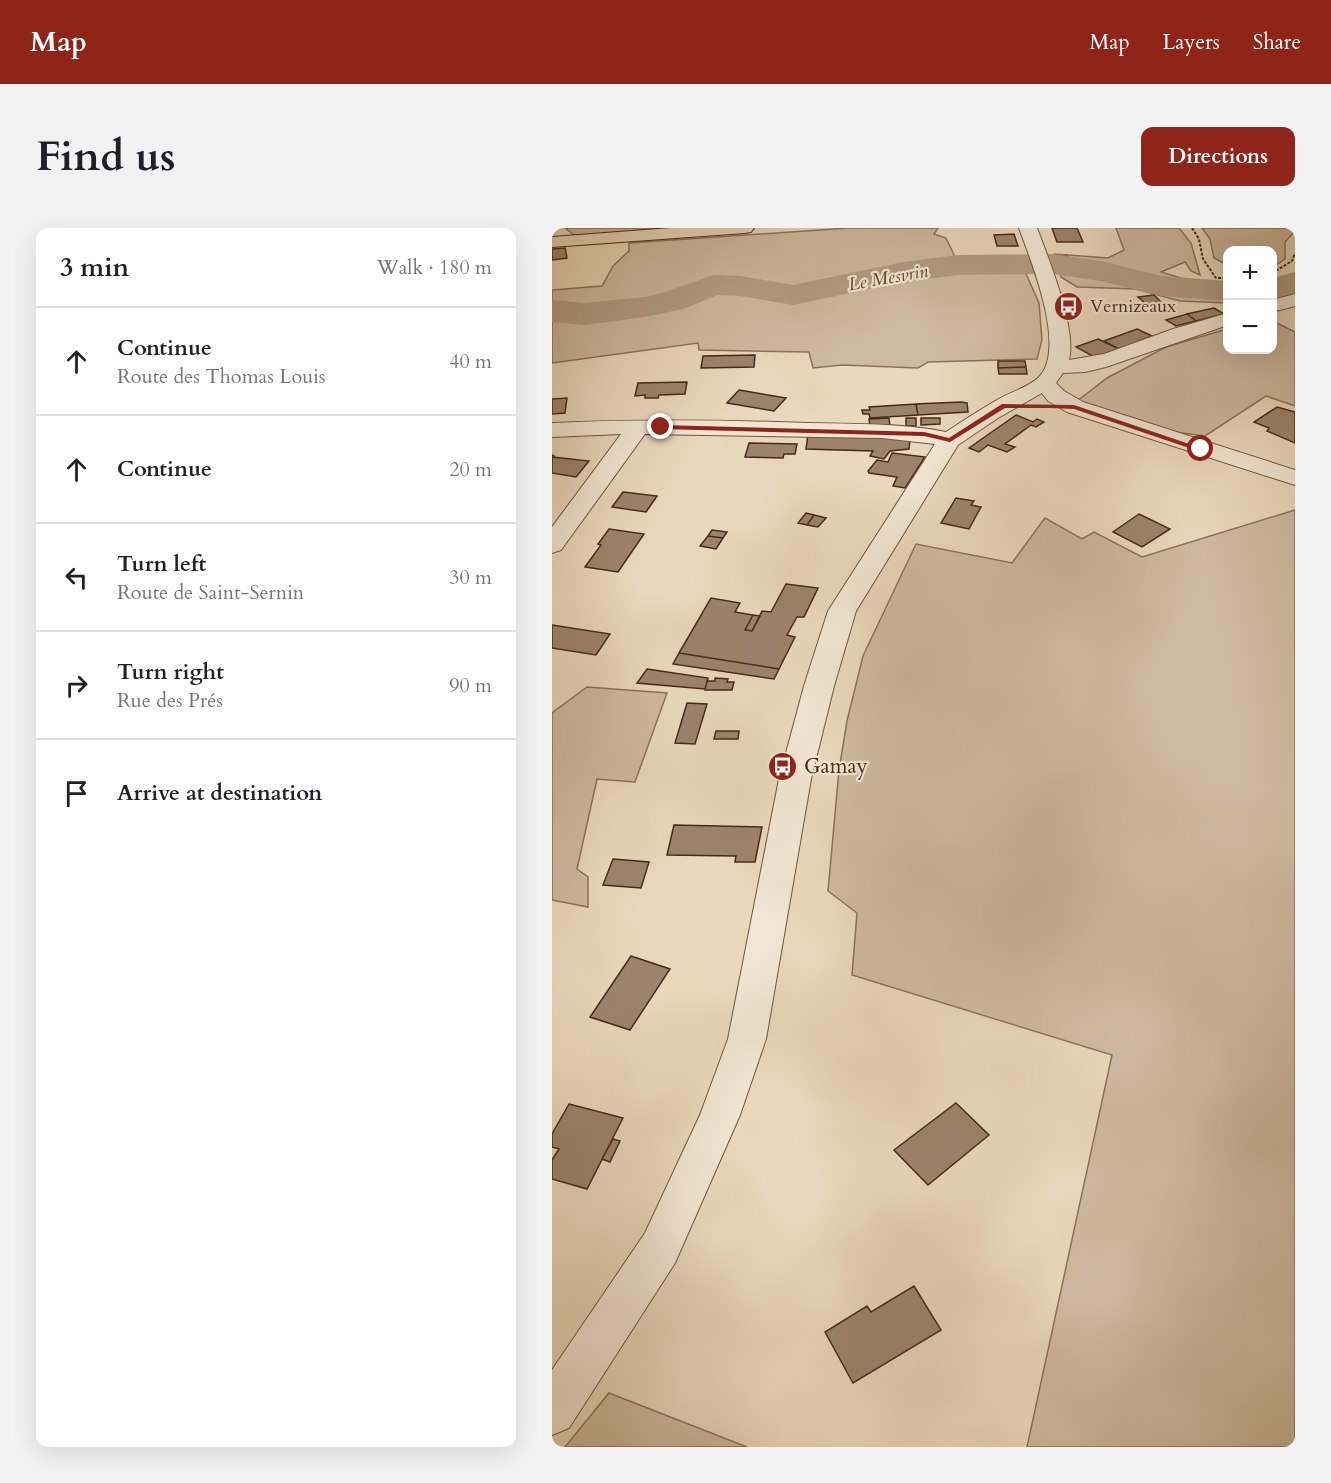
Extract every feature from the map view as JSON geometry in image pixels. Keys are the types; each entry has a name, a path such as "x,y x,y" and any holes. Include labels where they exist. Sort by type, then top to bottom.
{"main road":[{"path":"552,242 745,228"}],"street":[{"path":"1028,228 1042,267 1061,350 1051,375 1056,396 1074,407 1295,478"},
{"path":"1277,305 1295,300"},
{"path":"552,1411 660,1248 720,1115 747,1039 795,779 819,686 842,611 950,440 1051,375 1070,368 1100,364 1164,339 1223,320"},
{"path":"1004,406 1074,407"},
{"path":"552,430 638,427 924,434 950,440"},
{"path":"552,545 638,427"}],"path":[{"path":"1192,228 1199,239 1203,260 1216,278 1223,278"},
{"path":"1277,270 1292,261 1295,253"}],"shaded area":[{"path":"565,228 718,228 577,237"},
{"path":"848,228 938,228 934,234 946,238 957,261 1019,258 1039,303 1042,340 1037,359 928,362 918,368 842,365 813,368 809,352 699,350 698,343 552,363 552,290 602,286 613,266 629,251 629,243"},
{"path":"1116,228 1179,228 1191,243 1200,275 1191,271 1185,262 1161,272 1194,282 1223,283 1223,287 1164,281 1060,261 1055,254 1108,258 1124,250"},
{"path":"1202,228 1295,228 1285,242 1285,259 1277,264 1277,246 1223,246 1223,263 1214,258 1210,239"},
{"path":"1059,269 1123,280 1136,289 1077,287 1061,277"},
{"path":"1136,289 1223,296 1223,303 1180,301"},
{"path":"1277,323 1295,332 1295,406 1266,396 1205,436 1175,432 1076,402 1107,378 1166,347 1223,330 1223,354 1277,354"},
{"path":"1295,510 1295,1447 1027,1447 1112,1055 852,975 857,913 828,891 839,770 847,721 863,656 916,544 1012,563 1045,518 1082,539 1094,532 1142,557"},
{"path":"587,687 667,693 635,782 597,779 577,869 588,877 588,907 552,900 552,713"},
{"path":"609,1393 747,1447 565,1447"}],"building":[{"path":"1052,228 1077,228 1083,242 1057,242"},
{"path":"1014,234 1018,246 997,246 994,235"},
{"path":"565,248 567,258 552,260 552,249"},
{"path":"1154,295 1161,302 1146,304 1138,297"},
{"path":"1214,308 1223,313 1196,321 1187,314"},
{"path":"1187,314 1196,321 1176,326 1166,320"},
{"path":"1137,329 1152,336 1119,349 1104,341"},
{"path":"1098,339 1119,349 1096,358 1076,347"},
{"path":"755,355 754,367 701,368 703,356"},
{"path":"998,361 1025,361 1026,367 998,368"},
{"path":"1026,367 1027,374 999,374 998,368"},
{"path":"687,382 685,394 659,395 658,398 645,398 645,395 635,396 638,383"},
{"path":"739,390 786,398 774,411 727,403"},
{"path":"567,398 565,413 552,414 552,399"},
{"path":"967,403 968,412 918,415 916,404"},
{"path":"916,404 918,415 870,418 869,414 863,414 862,410 870,410 869,407"},
{"path":"1277,407 1295,412 1295,443 1267,431 1269,428 1254,422"},
{"path":"1016,415 1033,422 1037,419 1044,422 1036,427 1031,425 1005,444 1015,447 1007,452 988,445 979,452 969,448"},
{"path":"889,418 890,426 870,426 869,419"},
{"path":"906,418 916,418 916,426 906,426"},
{"path":"921,418 940,418 940,424 921,425"},
{"path":"808,434 899,435 910,440 909,449 890,451 884,459 870,456 873,451 806,449"},
{"path":"749,443 797,444 795,454 784,454 783,458 745,457"},
{"path":"892,453 925,457 905,488 893,486 897,477 868,471 877,460 888,462"},
{"path":"552,455 553,457 589,461 576,477 552,473"},
{"path":"623,492 657,496 646,512 612,507"},
{"path":"956,498 974,501 971,505 981,507 969,529 941,523"},
{"path":"806,513 814,515 807,525 798,523"},
{"path":"1139,514 1170,529 1142,547 1113,532"},
{"path":"814,515 826,518 818,527 807,525"},
{"path":"609,529 644,534 618,572 585,567 601,545 598,544"},
{"path":"712,530 727,532 723,538 708,536"},
{"path":"708,536 723,538 716,549 700,546"},
{"path":"786,584 818,588 804,617 797,617 787,635 795,637 779,669 679,653 711,598 740,603 735,612 753,615 745,630 752,631 762,611 771,612"},
{"path":"753,615 760,616 752,631 745,630"},
{"path":"552,625 610,634 596,655 552,648"},
{"path":"679,653 779,669 774,679 673,664"},
{"path":"647,669 708,678 705,689 637,683"},
{"path":"715,678 734,682 732,690 705,690 707,681 715,681"},
{"path":"687,703 707,704 695,744 675,743"},
{"path":"716,731 739,731 738,739 714,739"},
{"path":"674,825 762,827 755,862 735,862 736,856 667,855"},
{"path":"613,859 649,862 641,888 603,885"},
{"path":"631,956 670,969 630,1030 590,1017"},
{"path":"956,1103 989,1135 928,1185 894,1150"},
{"path":"569,1104 623,1118 587,1189 552,1179 552,1160 559,1149 552,1147 552,1134"},
{"path":"613,1139 620,1141 610,1162 602,1159"},
{"path":"914,1286 941,1330 853,1383 825,1332 867,1306 871,1312"}],"waterway":[{"path":"1065,255 1074,266"},
{"name":"Le Mesvrin","path":"552,311 585,314 645,307 671,302 714,285 740,286 793,295 903,272 958,265 1052,264 1101,271 1162,286 1223,291"},
{"name":"Le Mesvrin","path":"1277,287 1295,282"}],"place":[{"name":"Vernizeaux","path":"1069,306"},
{"name":"Gamay","path":"783,766"}],"route":[{"path":"661,427 768,428 924,434 950,440 1004,406 1050,406 1074,407 1201,449"}]}
